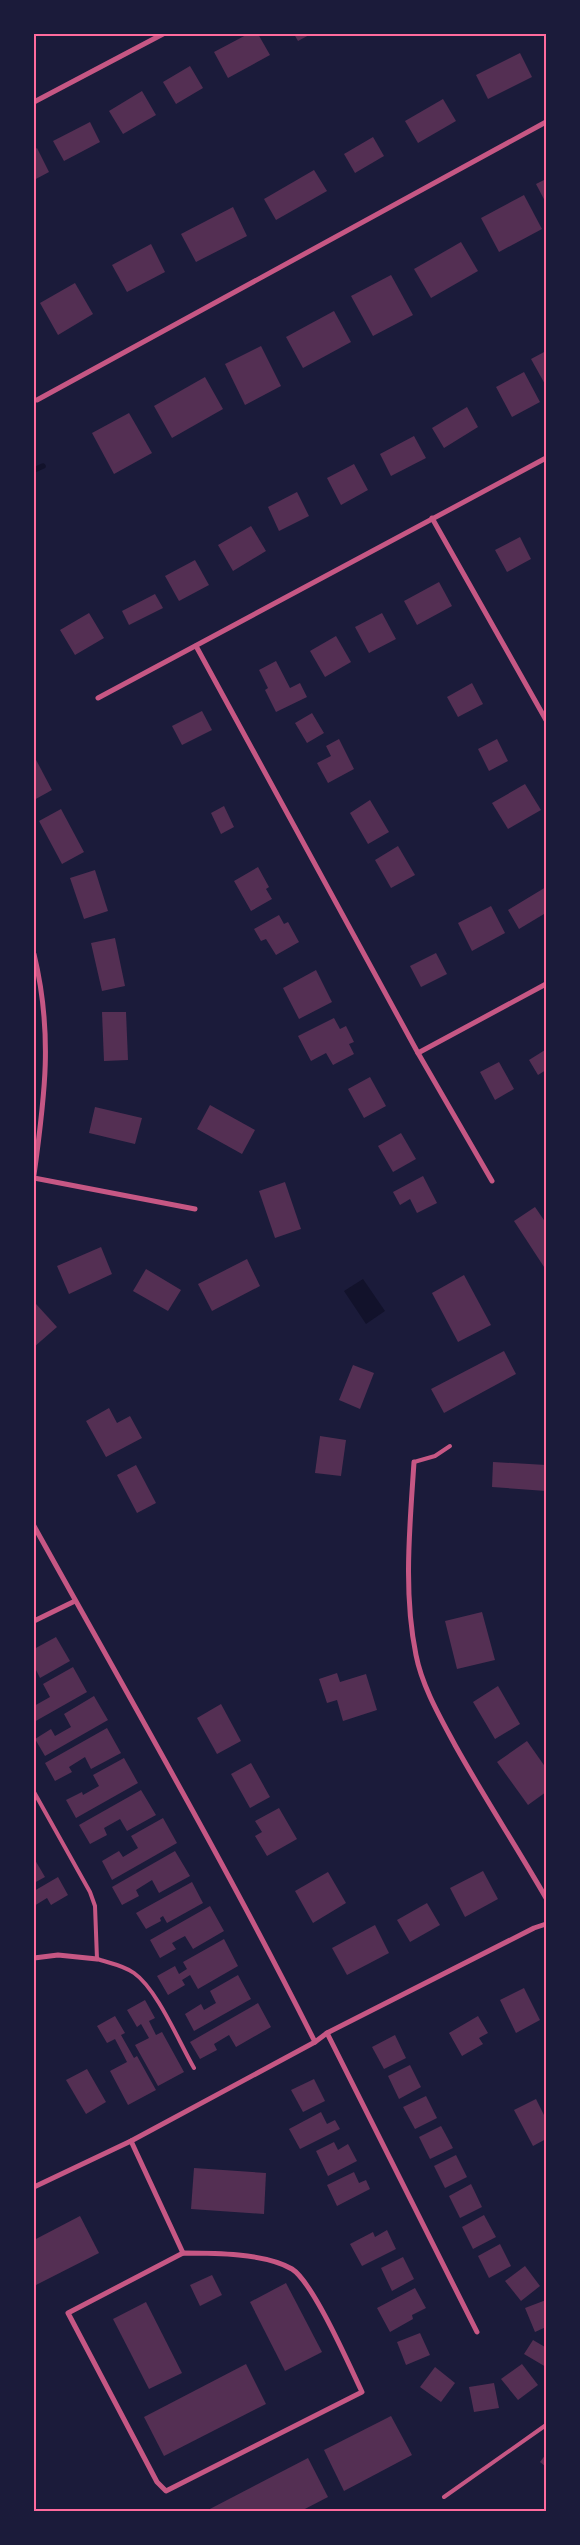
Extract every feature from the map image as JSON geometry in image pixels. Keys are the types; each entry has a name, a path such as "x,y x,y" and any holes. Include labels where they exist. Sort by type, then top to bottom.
{"street":[{"path":"34,102 163,34"},
{"path":"37,400 546,122"},
{"path":"98,698 546,458"},
{"path":"432,518 546,720"},
{"path":"196,646 418,1054 492,1181"},
{"path":"34,954 42,989 46,1036 45,1086 34,1175"},
{"path":"418,1054 546,984"},
{"path":"34,1178 195,1209"},
{"path":"414,1462 409,1584 410,1621 416,1657 442,1722 475,1782 546,1898"},
{"path":"34,1526 172,1773 276,1965 315,2042"},
{"path":"34,1621 75,1601"},
{"path":"34,2187 131,2141 315,2042 327,2033 534,1928 546,1924"},
{"path":"34,1958 58,1955 97,1959"},
{"path":"327,2033 477,2332"},
{"path":"131,2141 183,2254"},
{"path":"183,2254 226,2254 265,2260 293,2270 316,2300 362,2392 166,2491 157,2482 68,2313 183,2254"}],"lane":[{"path":"414,1462 435,1456 450,1446"},
{"path":"34,1792 90,1892 95,1906 97,1959 127,1968 140,1977 151,1992 194,2068"},
{"path":"444,2497 546,2425"}],"shaded area":[{"path":"363,1279 385,1311 366,1324 344,1291"}],"building":[{"path":"248,34 258,34 270,55 228,78 214,52"},
{"path":"294,34 311,34 298,41"},
{"path":"520,53 532,77 488,99 476,75"},
{"path":"190,66 203,88 176,104 163,82"},
{"path":"142,91 156,115 123,134 109,111"},
{"path":"443,99 456,121 418,143 405,121"},
{"path":"90,122 100,142 64,161 53,141"},
{"path":"373,137 384,156 355,173 344,154"},
{"path":"37,148 49,172 34,180 34,150"},
{"path":"314,170 327,191 276,220 264,199"},
{"path":"546,179 546,203 536,184"},
{"path":"524,195 542,229 499,252 481,218"},
{"path":"233,207 247,236 196,262 181,234"},
{"path":"461,242 478,271 431,298 414,269"},
{"path":"151,244 165,272 127,292 112,265"},
{"path":"391,275 413,315 373,336 351,296"},
{"path":"75,283 93,314 58,335 40,303"},
{"path":"334,311 351,342 303,368 286,337"},
{"path":"261,346 281,386 245,405 225,364"},
{"path":"546,351 546,386 531,359"},
{"path":"524,372 540,402 512,417 496,387"},
{"path":"205,377 223,409 172,438 154,406"},
{"path":"467,407 478,427 444,448 432,428"},
{"path":"129,413 152,453 114,474 92,433"},
{"path":"414,436 426,458 391,476 380,454"},
{"path":"354,464 368,490 341,505 327,478"},
{"path":"297,492 309,516 279,531 268,507"},
{"path":"251,526 266,551 233,571 218,545"},
{"path":"520,537 531,559 507,572 495,550"},
{"path":"195,560 209,585 179,601 165,576"},
{"path":"439,582 452,606 417,625 404,601"},
{"path":"155,594 163,608 129,625 122,611"},
{"path":"89,613 104,638 75,655 60,630"},
{"path":"382,613 396,639 369,653 355,627"},
{"path":"336,636 351,662 325,677 310,651"},
{"path":"276,661 290,688 300,683 307,697 276,712 265,690 268,688 259,670"},
{"path":"472,683 483,704 458,717 447,697"},
{"path":"202,711 212,730 182,745 172,726"},
{"path":"312,713 324,733 307,743 295,723"},
{"path":"339,739 354,769 328,783 317,763 331,756 326,746"},
{"path":"497,739 508,761 489,771 478,749"},
{"path":"34,756 52,790 34,800"},
{"path":"525,784 541,810 508,829 492,803"},
{"path":"370,800 389,832 368,844 350,813"},
{"path":"224,806 234,827 221,834 211,813"},
{"path":"61,809 84,852 62,864 39,821"},
{"path":"398,846 415,875 391,888 375,860"},
{"path":"258,867 269,887 266,889 272,899 251,911 234,881"},
{"path":"95,870 108,911 84,919 70,878"},
{"path":"546,887 546,917 544,914 519,929 508,910"},
{"path":"491,906 505,933 472,951 458,923"},
{"path":"279,915 284,924 288,922 299,942 276,955 266,939 261,941 254,929"},
{"path":"115,938 125,986 102,991 91,943"},
{"path":"436,953 447,974 421,987 410,966"},
{"path":"316,970 332,1002 299,1019 283,988"},
{"path":"102,1012 126,1012 128,1060 104,1061"},
{"path":"334,1018 340,1029 346,1026 354,1042 349,1044 354,1054 333,1065 326,1053 311,1061 298,1036"},
{"path":"545,1050 546,1070 538,1075 529,1060"},
{"path":"499,1062 514,1089 495,1100 480,1072"},
{"path":"370,1077 386,1106 364,1118 348,1089"},
{"path":"210,1105 255,1130 242,1154 197,1129"},
{"path":"95,1107 142,1118 135,1144 89,1133"},
{"path":"401,1133 416,1159 393,1172 378,1146"},
{"path":"423,1176 437,1203 417,1213 410,1199 400,1205 393,1192"},
{"path":"285,1182 301,1229 275,1238 259,1191"},
{"path":"535,1207 546,1223 546,1270 514,1221"},
{"path":"101,1247 112,1274 69,1294 57,1266"},
{"path":"247,1259 260,1286 212,1311 198,1284"},
{"path":"146,1269 181,1290 168,1311 133,1291"},
{"path":"464,1275 491,1325 458,1342 432,1293"},
{"path":"36,1304 57,1327 34,1347 34,1306"},
{"path":"504,1351 516,1374 444,1413 431,1389"},
{"path":"353,1365 374,1373 360,1409 339,1400"},
{"path":"109,1408 117,1423 130,1416 142,1438 106,1457 86,1421"},
{"path":"320,1436 346,1440 341,1476 315,1473"},
{"path":"493,1462 546,1465 546,1491 492,1487"},
{"path":"136,1465 156,1503 137,1513 117,1475"},
{"path":"482,1612 495,1660 457,1669 445,1621"},
{"path":"56,1637 70,1661 40,1678 34,1666 34,1649"},
{"path":"73,1667 87,1692 34,1722 34,1706 50,1697 43,1684"},
{"path":"337,1673 340,1682 366,1674 377,1710 343,1721 337,1700 327,1703 319,1679"},
{"path":"498,1686 520,1724 495,1739 473,1702"},
{"path":"94,1696 108,1720 45,1756 35,1739 51,1729 55,1736 71,1727 64,1714"},
{"path":"221,1704 241,1741 217,1754 197,1718"},
{"path":"107,1728 121,1753 91,1769 85,1757 69,1767 72,1772 55,1781 45,1763"},
{"path":"527,1741 546,1768 546,1792 528,1805 497,1762"},
{"path":"124,1758 138,1783 76,1818 66,1800 82,1792 83,1795 99,1786 93,1775"},
{"path":"251,1763 270,1797 250,1808 231,1774"},
{"path":"141,1790 156,1815 127,1831 120,1819 104,1828 107,1835 90,1844 79,1825"},
{"path":"279,1808 297,1839 267,1856 255,1836 262,1832 255,1821"},
{"path":"163,1818 177,1843 112,1880 102,1861 119,1851 123,1857 138,1848 131,1836"},
{"path":"175,1851 190,1876 159,1893 152,1880 136,1890 139,1896 122,1905 112,1887"},
{"path":"34,1861 45,1877 34,1883"},
{"path":"483,1871 498,1899 465,1917 450,1888"},
{"path":"328,1872 346,1903 313,1923 295,1891"},
{"path":"58,1877 68,1895 51,1905 47,1898 34,1906 34,1891"},
{"path":"192,1882 203,1903 167,1923 163,1916 160,1918 161,1921 146,1929 136,1913"},
{"path":"427,1903 440,1925 410,1942 397,1920"},
{"path":"210,1906 224,1931 193,1949 185,1936 172,1943 176,1949 160,1958 150,1940"},
{"path":"375,1925 389,1953 347,1975 332,1948"},
{"path":"224,1939 238,1966 198,1989 190,1975 182,1980 185,1985 168,1995 157,1976 175,1966 179,1974 187,1969 183,1962"},
{"path":"238,1975 251,1999 194,2031 185,2014 201,2004 204,2010 216,2003 210,1991"},
{"path":"524,1988 540,2020 516,2033 500,2000"},
{"path":"145,2000 155,2018 149,2021 156,2035 162,2032 184,2072 158,2086 135,2045 149,2038 141,2024 137,2027 127,2010"},
{"path":"258,2003 271,2027 236,2047 229,2035 214,2044 217,2050 200,2059 190,2042"},
{"path":"115,2016 125,2033 121,2035 134,2058 137,2056 156,2090 128,2105 110,2071 127,2062 115,2039 107,2043 97,2026"},
{"path":"478,2016 488,2033 479,2038 483,2044 462,2056 449,2033"},
{"path":"395,2035 406,2058 384,2069 372,2047"},
{"path":"410,2065 421,2087 399,2099 388,2076"},
{"path":"87,2069 106,2102 86,2114 66,2080"},
{"path":"314,2079 325,2101 303,2112 291,2090"},
{"path":"426,2096 437,2118 415,2129 403,2107"},
{"path":"536,2099 546,2119 546,2139 533,2146 514,2110"},
{"path":"321,2112 327,2124 335,2120 340,2129 300,2149 289,2129"},
{"path":"441,2126 453,2148 430,2159 419,2137"},
{"path":"334,2142 338,2150 348,2144 357,2161 328,2176 316,2151"},
{"path":"456,2155 467,2177 445,2188 434,2166"},
{"path":"194,2168 266,2173 264,2214 191,2209"},
{"path":"354,2172 359,2183 366,2180 370,2189 337,2206 327,2185"},
{"path":"471,2184 482,2207 460,2218 449,2196"},
{"path":"484,2215 496,2237 473,2249 462,2227"},
{"path":"80,2216 99,2253 34,2286 34,2240"},
{"path":"387,2230 396,2249 362,2266 350,2244 373,2232 375,2237"},
{"path":"500,2244 511,2266 489,2278 478,2256"},
{"path":"403,2257 414,2279 392,2291 381,2268"},
{"path":"525,2266 540,2286 521,2301 505,2281"},
{"path":"212,2275 222,2295 200,2306 190,2285"},
{"path":"286,2283 322,2352 285,2371 250,2302"},
{"path":"415,2288 426,2308 412,2315 413,2319 390,2332 377,2308"},
{"path":"546,2300 546,2327 535,2332 525,2308"},
{"path":"146,2302 182,2373 149,2389 113,2319"},
{"path":"420,2333 430,2355 406,2365 397,2342"},
{"path":"533,2340 545,2347 546,2344 546,2367 524,2354"},
{"path":"246,2364 266,2404 164,2456 144,2417"},
{"path":"522,2364 538,2385 518,2400 501,2379"},
{"path":"435,2367 455,2383 441,2402 420,2387"},
{"path":"494,2383 499,2408 474,2412 469,2387"},
{"path":"391,2416 412,2455 344,2491 324,2450"},
{"path":"546,2454 546,2467 540,2462"},
{"path":"308,2458 328,2497 301,2511 206,2511"}],"waterway":[{"path":"34,470 43,466"}]}
